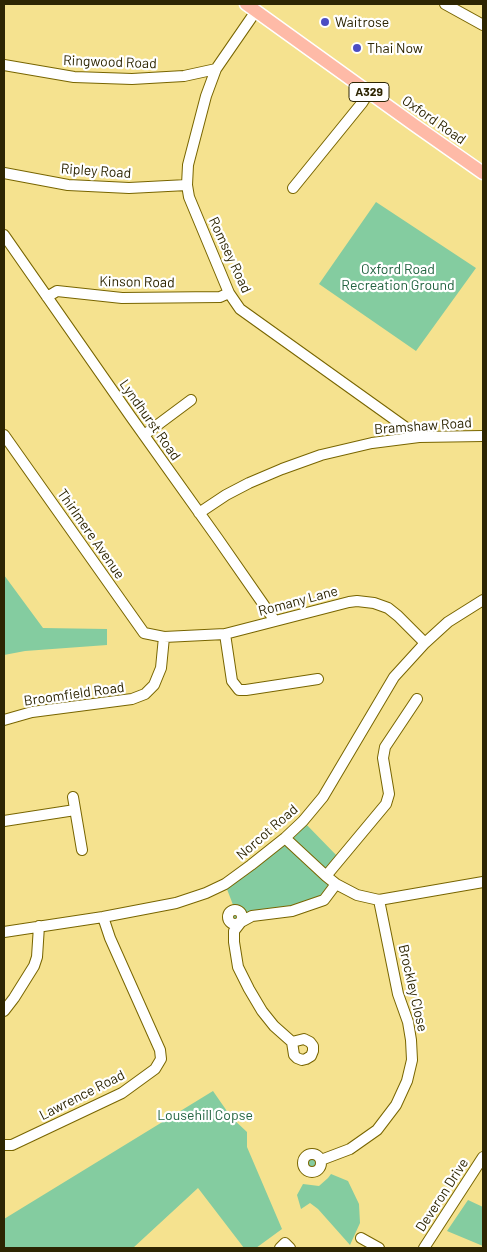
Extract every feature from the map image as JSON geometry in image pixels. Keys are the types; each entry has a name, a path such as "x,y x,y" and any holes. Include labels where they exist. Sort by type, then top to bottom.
{"main road":[{"name":"Oxford Road","path":"251,7 483,173"}],"street":[{"path":"445,4 483,25"},
{"name":"Romsey Road","path":"251,7 216,68 206,96 188,165 187,185 189,197 229,294 240,309 419,437"},
{"name":"Ringwood Road","path":"4,65 74,76 132,79 184,76 216,68"},
{"path":"293,188 369,92"},
{"name":"Ripley Road","path":"4,173 68,185 129,188 187,185"},
{"name":"Lyndhurst Road","path":"4,234 275,622"},
{"name":"Kinson Road","path":"47,297 57,291 122,298 220,296 229,294"},
{"path":"144,434 191,400"},
{"name":"Thirlmere Avenue","path":"4,435 139,626 144,632 164,638"},
{"name":"Bramshaw Road","path":"199,513 226,495 249,483 314,458 372,443 419,437 483,436"},
{"name":"Norcot Road","path":"4,932 103,917 176,903 206,893 225,884 285,838 303,821 323,797 394,676 448,622 483,600"},
{"name":"Romany Lane","path":"164,638 225,634 349,602 374,603 388,608 425,643"},
{"path":"225,634 232,681 240,690 318,679"},
{"name":"Broomfield Road","path":"4,720 32,712 132,699 145,694 154,685 161,668 164,638"},
{"path":"326,876 386,804 389,794 383,758 385,747 417,699"},
{"path":"73,797 82,850"},
{"path":"4,821 75,810"},
{"path":"285,838 336,884 358,895 384,899 483,882"},
{"path":"292,1042 274,1026 262,1011 249,989 238,967 234,931 242,922 252,916 292,911 324,900 336,884"},
{"name":"Brockley Close","path":"321,1160 350,1149 377,1130 396,1105 407,1081 412,1060 408,1022 398,994 384,899"},
{"name":"Lawrence Road","path":"4,1145 12,1145 122,1093 155,1069 161,1059 160,1050 110,938 103,917"},
{"path":"4,1011 34,966 37,957 39,926"},
{"name":"Deveron Drive","path":"424,1248 483,1157"},
{"path":"361,1238 379,1248"},
{"path":"280,1248 285,1243 290,1248"}],"green space":[{"name":"Oxford Road Recreation Ground","path":"376,202 476,268 416,351 319,284"},
{"path":"4,575 43,628 107,629 107,645 25,651 4,655"},
{"path":"303,821 340,859 326,876 336,884 324,900 235,925 230,923 229,913 235,910 225,884"},
{"name":"Lousehill Copse","path":"213,1091 231,1117 247,1132 247,1147 282,1229 256,1248 244,1248 198,1188 133,1248 4,1248 4,1219"},
{"path":"312,1154 318,1157 321,1163 318,1169 312,1172 306,1169 303,1163 306,1157"},
{"path":"331,1174 348,1181 359,1204 360,1223 350,1245 318,1209 310,1203 301,1209 297,1195 303,1184 319,1186"},
{"path":"468,1200 483,1207 483,1246 447,1231"}],"place":[{"name":"Waitrose","path":"325,22"},
{"name":"Thai Now","path":"357,48"}]}
